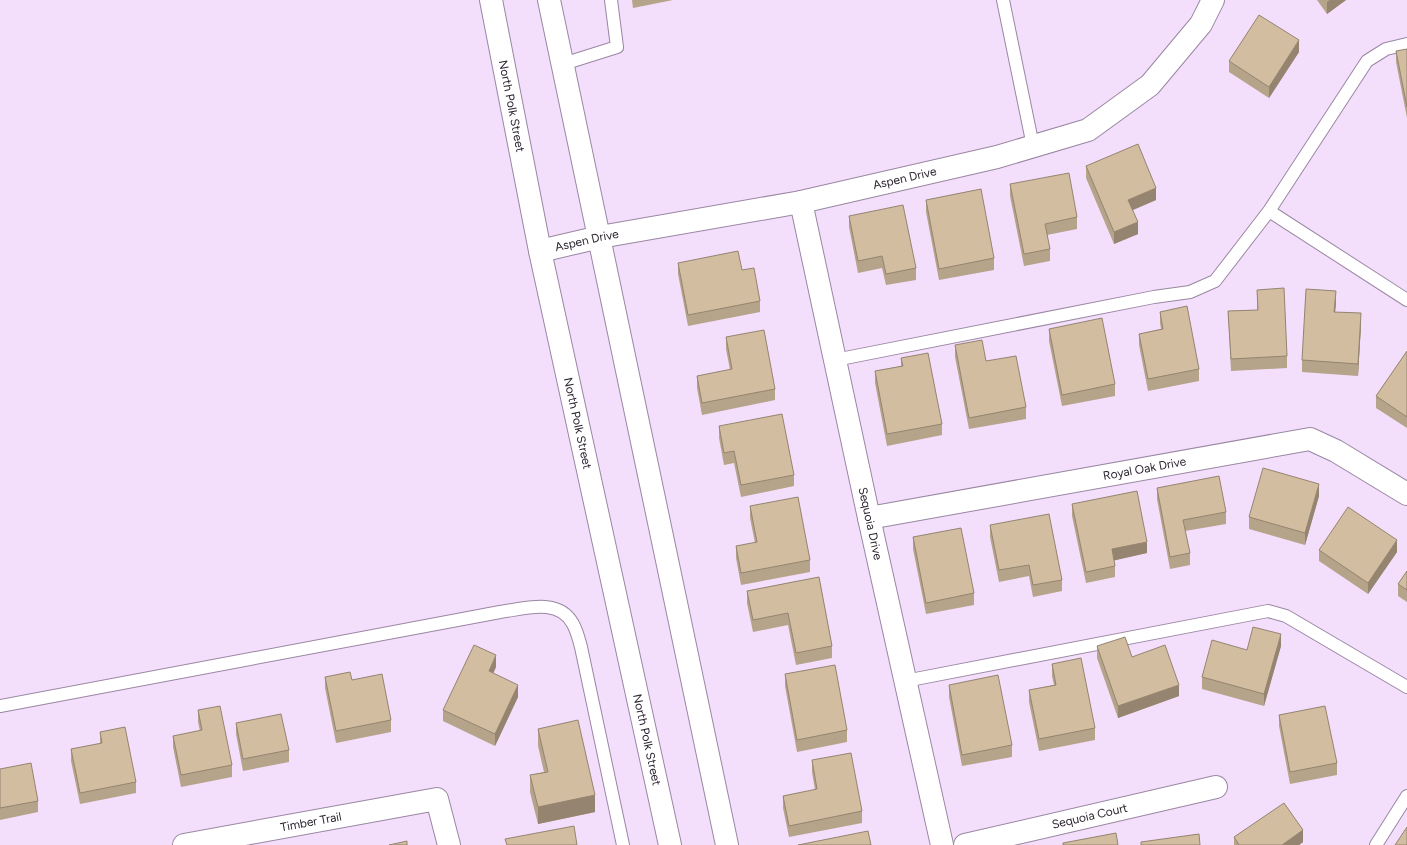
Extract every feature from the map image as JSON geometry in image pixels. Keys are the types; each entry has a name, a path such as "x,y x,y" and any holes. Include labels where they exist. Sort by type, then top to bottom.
{"street":[{"name":"North Polk Street","path":"491,0 540,252 670,845"},
{"path":"550,0 727,845"},
{"name":"Aspen Drive","path":"540,252 600,237 801,202 997,157 1088,130 1150,85 1202,24 1212,0"},
{"name":"Sequoia Drive","path":"801,202 868,518 942,845"},
{"name":"Royal Oak Drive","path":"868,518 1310,439 1336,451 1407,494"},
{"name":"Sequoia Court","path":"965,845 1216,787"},
{"name":"Timber Trail","path":"184,845 438,799 449,845"}],"lane":[{"path":"563,64 617,47 611,0"},
{"path":"1003,0 1033,146"},
{"path":"835,360 1154,297 1190,292 1215,281 1269,211 1367,61 1386,49 1407,44"},
{"path":"1269,211 1407,300"},
{"path":"0,706 500,612 540,606 559,609 567,615 573,624 581,647 623,845"},
{"path":"905,681 1268,610 1286,616 1407,687"},
{"path":"1376,845 1407,796"}],"building":[{"path":"1259,15 1299,40 1269,87 1229,61"},
{"path":"1407,49 1407,107 1396,51"},
{"path":"1138,144 1156,188 1128,200 1138,222 1114,232 1086,166"},
{"path":"1069,173 1077,217 1045,224 1050,249 1024,254 1010,184"},
{"path":"981,189 994,258 939,269 926,200"},
{"path":"903,205 916,268 886,274 882,256 858,261 849,216"},
{"path":"738,251 742,270 754,268 760,301 688,315 678,263"},
{"path":"1284,288 1287,356 1231,359 1228,311 1258,310 1257,290"},
{"path":"1306,289 1336,291 1334,312 1361,313 1358,364 1302,360"},
{"path":"1187,306 1199,369 1148,379 1139,334 1163,329 1160,312"},
{"path":"1102,318 1115,384 1062,395 1049,329"},
{"path":"764,330 775,389 702,403 697,376 732,369 726,337"},
{"path":"982,340 986,361 1016,356 1026,407 969,418 955,345"},
{"path":"1407,351 1407,417 1376,396"},
{"path":"928,353 942,424 887,434 875,371 903,366 901,358"},
{"path":"782,414 794,475 741,485 734,451 724,453 719,426"},
{"path":"1263,468 1319,484 1305,533 1249,517"},
{"path":"1219,476 1226,512 1183,520 1190,553 1170,557 1157,488"},
{"path":"1137,491 1147,542 1112,549 1115,566 1086,572 1072,504"},
{"path":"798,497 810,560 741,573 736,546 757,542 750,506"},
{"path":"1348,507 1397,540 1368,583 1319,550"},
{"path":"1049,514 1062,580 1033,585 1029,565 999,570 990,525"},
{"path":"961,528 974,593 926,603 913,537"},
{"path":"1407,571 1407,590 1398,584"},
{"path":"819,577 832,646 796,653 788,613 753,620 747,591"},
{"path":"1253,627 1281,634 1264,694 1202,677 1212,640 1247,650"},
{"path":"1125,637 1132,657 1165,645 1179,685 1118,706 1097,646"},
{"path":"474,645 496,655 489,671 518,685 495,734 443,710"},
{"path":"1081,658 1095,728 1039,739 1029,690 1056,685 1052,664"},
{"path":"835,665 847,730 797,740 785,674"},
{"path":"350,672 352,680 382,674 391,720 336,731 325,677"},
{"path":"998,675 1012,745 962,755 949,685"},
{"path":"220,706 232,765 181,775 173,736 202,730 198,710"},
{"path":"1325,706 1337,763 1290,772 1279,715"},
{"path":"281,714 289,750 243,759 236,723"},
{"path":"578,720 595,795 538,807 530,775 548,772 538,729"},
{"path":"125,727 136,782 80,793 71,749 102,743 100,732"},
{"path":"851,753 862,811 789,826 783,796 817,789 812,760"},
{"path":"31,763 38,801 0,808 0,769"},
{"path":"1284,803 1303,830 1282,845 1239,845 1234,837"},
{"path":"574,826 577,845 507,845 505,839"},
{"path":"1407,827 1407,845 1395,845"},
{"path":"868,831 871,845 798,845"},
{"path":"1116,833 1118,845 1063,845 1063,843"},
{"path":"1199,834 1200,845 1141,845 1141,842"},
{"path":"407,841 407,845 389,845"}]}
